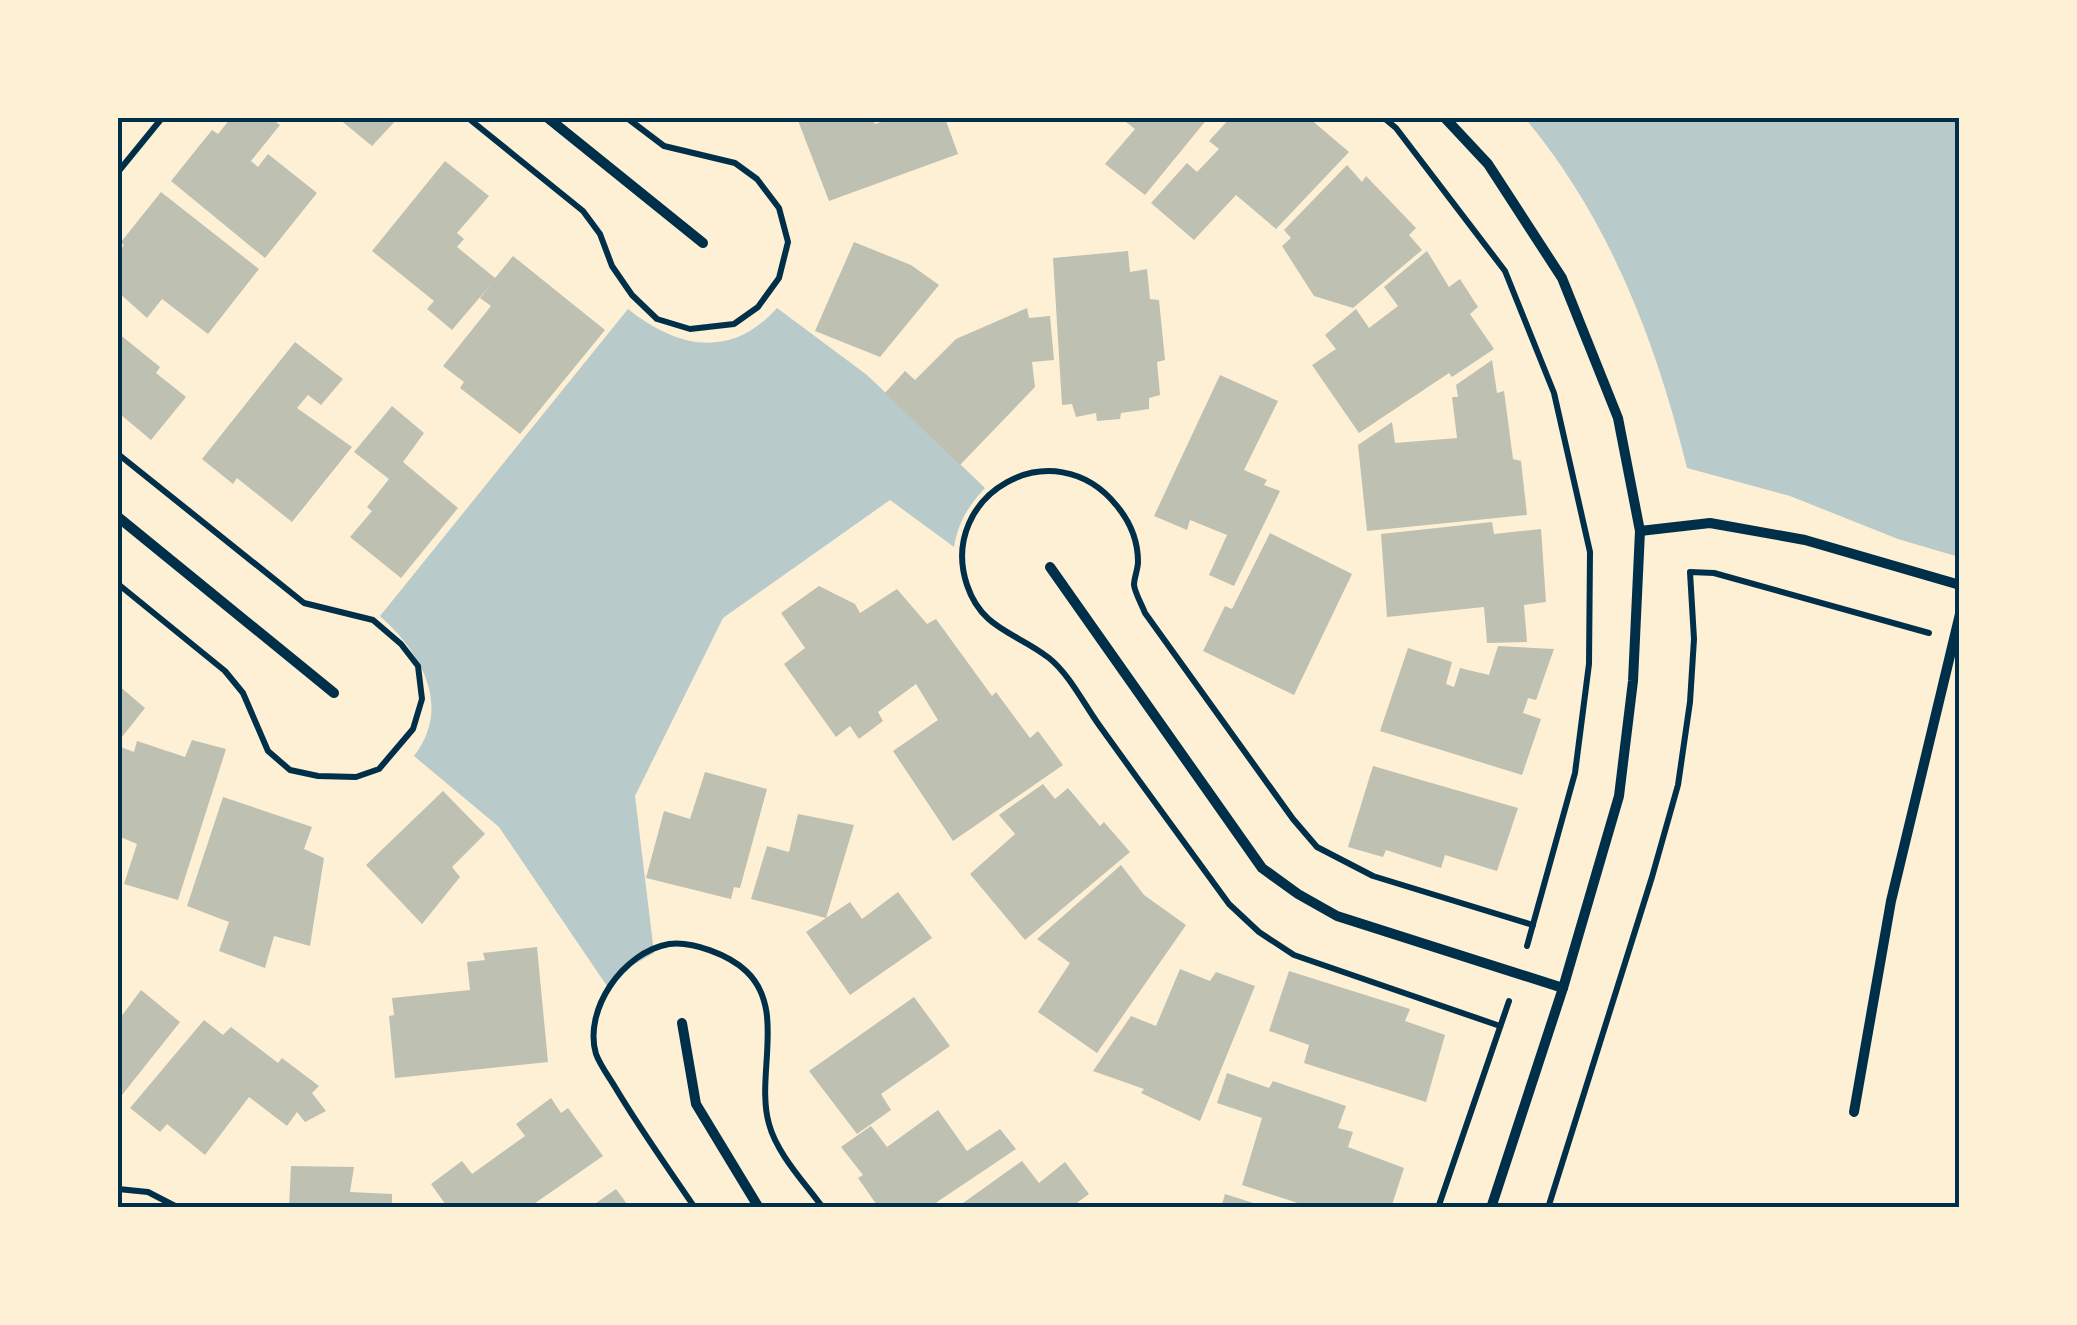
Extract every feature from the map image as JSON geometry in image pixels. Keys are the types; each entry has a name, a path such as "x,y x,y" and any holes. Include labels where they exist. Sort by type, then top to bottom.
{"street":[{"path":"548,118 703,243"},
{"path":"1445,118 1488,164 1562,278 1618,418 1640,530 1633,681 1620,796 1492,1208"},
{"path":"118,517 334,693"},
{"path":"1640,530 1710,523 1805,540 1960,585"},
{"path":"1050,567 1262,868 1338,916 1563,988"},
{"path":"1854,1112 1891,901 1960,614"},
{"path":"682,1023 696,1104 759,1208"}],"path":[{"path":"118,172 162,118"},
{"path":"1384,118 1396,128 1505,272 1554,393 1590,552 1589,664 1575,773 1518,974 1438,1208"},
{"path":"1548,1208 1678,785 1692,671 1690,572 1714,573 1953,639"},
{"path":"118,1189 148,1192 179,1208"}],"shaded area":[{"path":"1525,118 1959,118 1959,557 1898,539 1790,496 1687,468 1660,374 1626,283 1581,197"},
{"path":"777,308 867,375 985,488 965,515 954,547 890,500 723,618 635,796 654,953 633,965 609,989 499,827 414,756 431,718 427,680 408,646 380,616 628,309 665,333 704,343 741,336"}],"building":[{"path":"231,118 270,118 280,125 251,161 258,167 268,154 317,193 265,258 171,181 212,130 218,134"},
{"path":"338,118 398,118 372,146"},
{"path":"797,118 872,118 875,124 892,118 945,118 958,154 829,201"},
{"path":"1121,118 1208,118 1145,195 1105,164 1135,129"},
{"path":"1230,118 1309,118 1349,152 1276,229 1236,195 1194,240 1151,203 1187,163 1197,172 1219,149 1209,141"},
{"path":"445,161 489,196 457,233 464,239 457,247 495,278 513,256 605,330 520,434 460,388 464,382 443,366 491,306 480,298 492,283 452,330 427,309 434,301 372,251"},
{"path":"1347,165 1362,182 1366,176 1416,228 1409,235 1422,250 1353,308 1314,296 1282,246 1291,238 1284,230"},
{"path":"161,192 259,269 208,334 162,299 147,318 118,292 118,254 124,245 121,242"},
{"path":"854,242 911,265 939,285 880,357 815,331"},
{"path":"1128,251 1130,272 1147,269 1150,299 1159,300 1165,360 1157,362 1160,395 1149,398 1149,409 1121,413 1120,419 1097,421 1096,413 1076,417 1072,404 1062,405 1053,258"},
{"path":"1427,251 1449,287 1460,279 1478,307 1470,314 1494,349 1452,377 1449,373 1359,433 1312,365 1336,349 1325,335 1356,309 1369,328 1398,306 1384,287"},
{"path":"1027,308 1029,318 1050,316 1054,360 1032,362 1035,387 960,465 885,393 905,371 915,380 956,339"},
{"path":"118,333 160,367 156,373 186,397 151,440 120,414 118,417"},
{"path":"295,342 343,379 321,405 308,395 297,408 352,447 292,522 237,478 233,484 202,459"},
{"path":"1492,360 1497,393 1504,391 1513,459 1521,461 1527,515 1367,531 1358,445 1392,422 1395,443 1457,438 1452,397 1458,397 1456,385"},
{"path":"1220,375 1278,401 1244,470 1280,491 1234,586 1209,575 1227,535 1190,520 1187,530 1154,516"},
{"path":"392,406 424,433 403,462 458,508 401,578 350,537 372,511 367,507 389,479 354,452"},
{"path":"1492,522 1494,534 1541,529 1546,602 1524,605 1527,642 1487,643 1484,607 1387,617 1381,534"},
{"path":"1270,533 1352,574 1294,695 1203,651 1225,606 1232,609"},
{"path":"819,586 855,604 860,613 897,589 927,624 936,619 992,696 996,692 1030,738 1038,731 1063,765 953,841 893,751 938,720 916,684 878,712 883,721 859,739 850,726 836,737 784,664 805,648 781,613"},
{"path":"1498,646 1554,649 1536,700 1528,698 1523,713 1541,719 1522,775 1380,731 1408,648 1452,662 1446,684 1454,687 1460,668 1489,675"},
{"path":"118,685 145,708 118,742"},
{"path":"192,740 226,749 178,900 124,884 137,844 118,836 118,746 134,752 137,741 185,757"},
{"path":"1373,766 1518,808 1497,871 1445,855 1441,868 1386,850 1383,857 1348,847"},
{"path":"705,772 767,789 740,888 734,887 731,899 646,878 664,811 690,819"},
{"path":"1043,784 1055,799 1068,788 1100,826 1104,822 1130,852 1025,940 970,874 1015,834 999,815"},
{"path":"443,791 485,834 452,867 460,877 422,924 366,865"},
{"path":"223,797 312,827 304,849 324,858 310,946 274,936 265,968 219,951 229,922 187,906"},
{"path":"798,814 854,825 826,918 751,899 767,846 789,852"},
{"path":"1121,865 1144,895 1186,925 1097,1053 1038,1012 1070,963 1037,939"},
{"path":"898,892 932,938 850,995 806,932 850,902 862,919"},
{"path":"537,947 548,1062 395,1078 389,1016 394,1015 392,998 470,990 467,962 485,960 483,953"},
{"path":"1180,969 1210,981 1216,972 1255,986 1200,1121 1141,1093 1144,1089 1093,1071 1131,1016 1156,1026"},
{"path":"1289,971 1410,1009 1405,1021 1445,1035 1426,1102 1304,1063 1309,1045 1269,1031"},
{"path":"141,990 180,1022 118,1100 118,1021"},
{"path":"914,997 950,1046 881,1094 891,1110 857,1134 809,1071"},
{"path":"204,1020 223,1035 231,1027 278,1063 282,1058 319,1086 312,1093 326,1111 305,1122 297,1112 287,1126 249,1097 205,1155 167,1124 160,1132 130,1108"},
{"path":"1227,1073 1269,1088 1273,1081 1346,1106 1338,1128 1353,1132 1348,1147 1404,1168 1391,1208 1313,1208 1242,1185 1262,1118 1217,1103"},
{"path":"551,1098 561,1113 568,1108 603,1156 528,1208 448,1208 431,1184 462,1161 472,1174 525,1136 516,1124"},
{"path":"938,1110 967,1151 1000,1129 1016,1149 937,1202 934,1208 879,1208 858,1178 863,1175 841,1147 871,1126 887,1147"},
{"path":"1022,1161 1039,1183 1065,1162 1089,1194 1070,1208 956,1208"},
{"path":"291,1166 354,1167 350,1192 392,1194 392,1208 289,1208"},
{"path":"616,1189 630,1208 589,1208"},
{"path":"1225,1194 1266,1207 1266,1208 1221,1208"}]}
